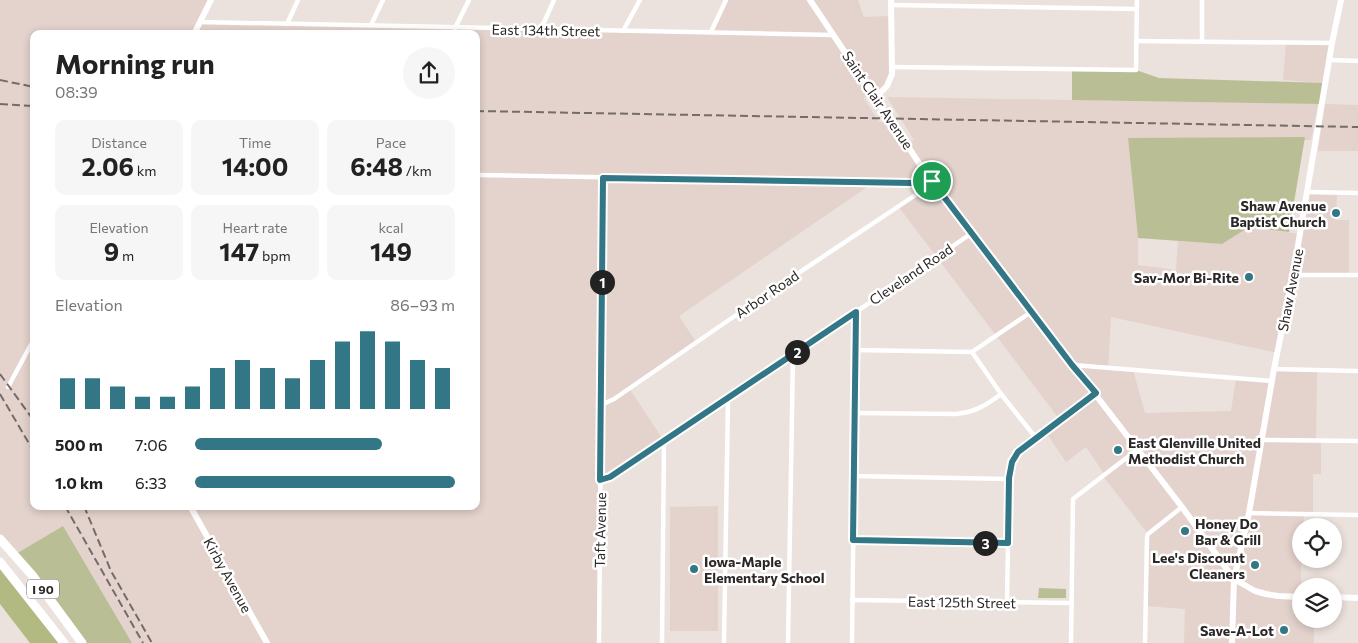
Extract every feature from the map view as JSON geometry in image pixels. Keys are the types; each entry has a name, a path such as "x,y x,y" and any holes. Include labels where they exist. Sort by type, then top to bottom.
{"highway":[{"name":"I 90","path":"0,539 32,575 82,643"},
{"name":"I 90","path":"0,562 64,643"}],"street":[{"path":"196,30 211,0"},
{"path":"286,24 298,0"},
{"path":"370,25 383,0"},
{"path":"455,28 469,0"},
{"path":"541,30 554,0"},
{"path":"624,31 640,0"},
{"path":"711,32 726,0"},
{"name":"Saint Clair Avenue","path":"810,0 932,181 1072,365 1096,393 1234,579"},
{"path":"892,67 1136,70 1137,0"},
{"path":"1202,0 1202,42"},
{"name":"Shaw Avenue","path":"1234,579 1249,513 1293,275 1341,0"},
{"path":"876,97 891,80 891,3 1137,9"},
{"name":"East 134th Street","path":"200,22 833,35"},
{"path":"1136,41 1332,43"},
{"path":"1330,60 1358,61"},
{"path":"480,175 912,183 932,181"},
{"name":"Taft Avenue","path":"599,643 603,178"},
{"name":"Arbor Road","path":"601,405 614,399 750,305 917,194 932,181"},
{"path":"1307,192 1358,193"},
{"name":"Cleveland Road","path":"600,480 610,477 728,399 972,233"},
{"path":"1293,275 1358,275"},
{"path":"852,643 856,312"},
{"path":"856,350 972,352 1032,312"},
{"path":"8,386 30,346"},
{"path":"972,352 1001,394 1036,438"},
{"path":"788,643 793,355"},
{"path":"1072,365 1272,381"},
{"path":"1274,370 1358,371"},
{"path":"1007,602 1009,478 1012,462 1018,452 1096,393"},
{"path":"854,413 956,414 982,407 1001,394"},
{"path":"724,643 728,399"},
{"path":"1262,440 1358,441"},
{"path":"662,643 664,441"},
{"path":"1071,643 1073,500 1138,449"},
{"path":"854,476 1009,478"},
{"path":"1145,643 1147,537 1148,534 1182,507"},
{"name":"Kirby Avenue","path":"192,510 267,643"},
{"path":"1249,513 1358,515"},
{"path":"853,540 1008,543"},
{"path":"1232,643 1234,579 1255,591 1292,597"},
{"path":"1342,598 1358,598"},
{"name":"East 125th Street","path":"852,600 1071,603"}],"shaded area":[{"path":"0,0 211,0 200,22 711,32 726,0 858,0 864,17 891,16 892,74 876,97 863,97 879,122 893,122 906,142 914,140 887,97 1318,104 1311,140 1128,139 1138,238 1138,265 1176,270 1178,241 1222,244 1249,227 1300,234 1307,192 1337,192 1336,220 1349,220 1349,275 1293,275 1278,353 1111,317 1108,368 1133,370 1145,413 1231,411 1236,378 1272,381 1274,369 1317,370 1316,440 1321,440 1321,474 1313,474 1313,514 1304,514 1304,518 1292,518 1292,568 1301,568 1301,578 1292,578 1292,628 1314,628 1314,643 1184,643 1185,609 1146,606 1148,534 1103,476 1105,475 1086,447 1066,462 1045,431 1060,420 898,206 931,182 873,183 679,316 696,342 629,388 664,441 610,477 600,480 599,643 132,643 63,526 14,555 0,539"},
{"path":"1286,42 1332,43 1326,83 1283,80"},
{"path":"1325,104 1358,105 1358,151 1318,151"},
{"name":"Iowa-Maple Elementary School","path":"718,506 718,631 670,631 670,507"}],"green space":[{"path":"1072,69 1136,70 1159,78 1326,83 1322,104 1072,100"},
{"path":"1305,137 1289,232 1249,227 1222,244 1138,238 1128,138"},
{"path":"63,526 132,643 82,643 14,555"},
{"path":"0,562 64,643 30,643 0,604"},
{"path":"1039,588 1066,589 1066,598 1038,598"}],"railway":[{"path":"0,80 30,86"},
{"path":"0,104 30,106"},
{"path":"480,111 1358,127"},
{"path":"0,374 30,415"},
{"path":"0,394 30,445"},
{"path":"67,510 143,643"},
{"path":"86,510 111,571 152,643"}],"place":[{"name":"Shaw Avenue Baptist Church","path":"1336,213"},
{"name":"Sav-Mor Bi-Rite","path":"1249,277"},
{"name":"East Glenville United Methodist Church","path":"1118,450"},
{"name":"Honey Do Bar & Grill","path":"1185,531"},
{"name":"Lee's Discount Cleaners","path":"1255,565"},
{"name":"Iowa-Maple Elementary School","path":"694,569"},
{"name":"Save-A-Lot","path":"1284,630"}],"route":[{"path":"603,178 912,183 932,181 1072,365 1096,393 1018,452 1012,462 1009,478 1008,543 853,540 856,312 610,477 600,480 603,178"}]}
